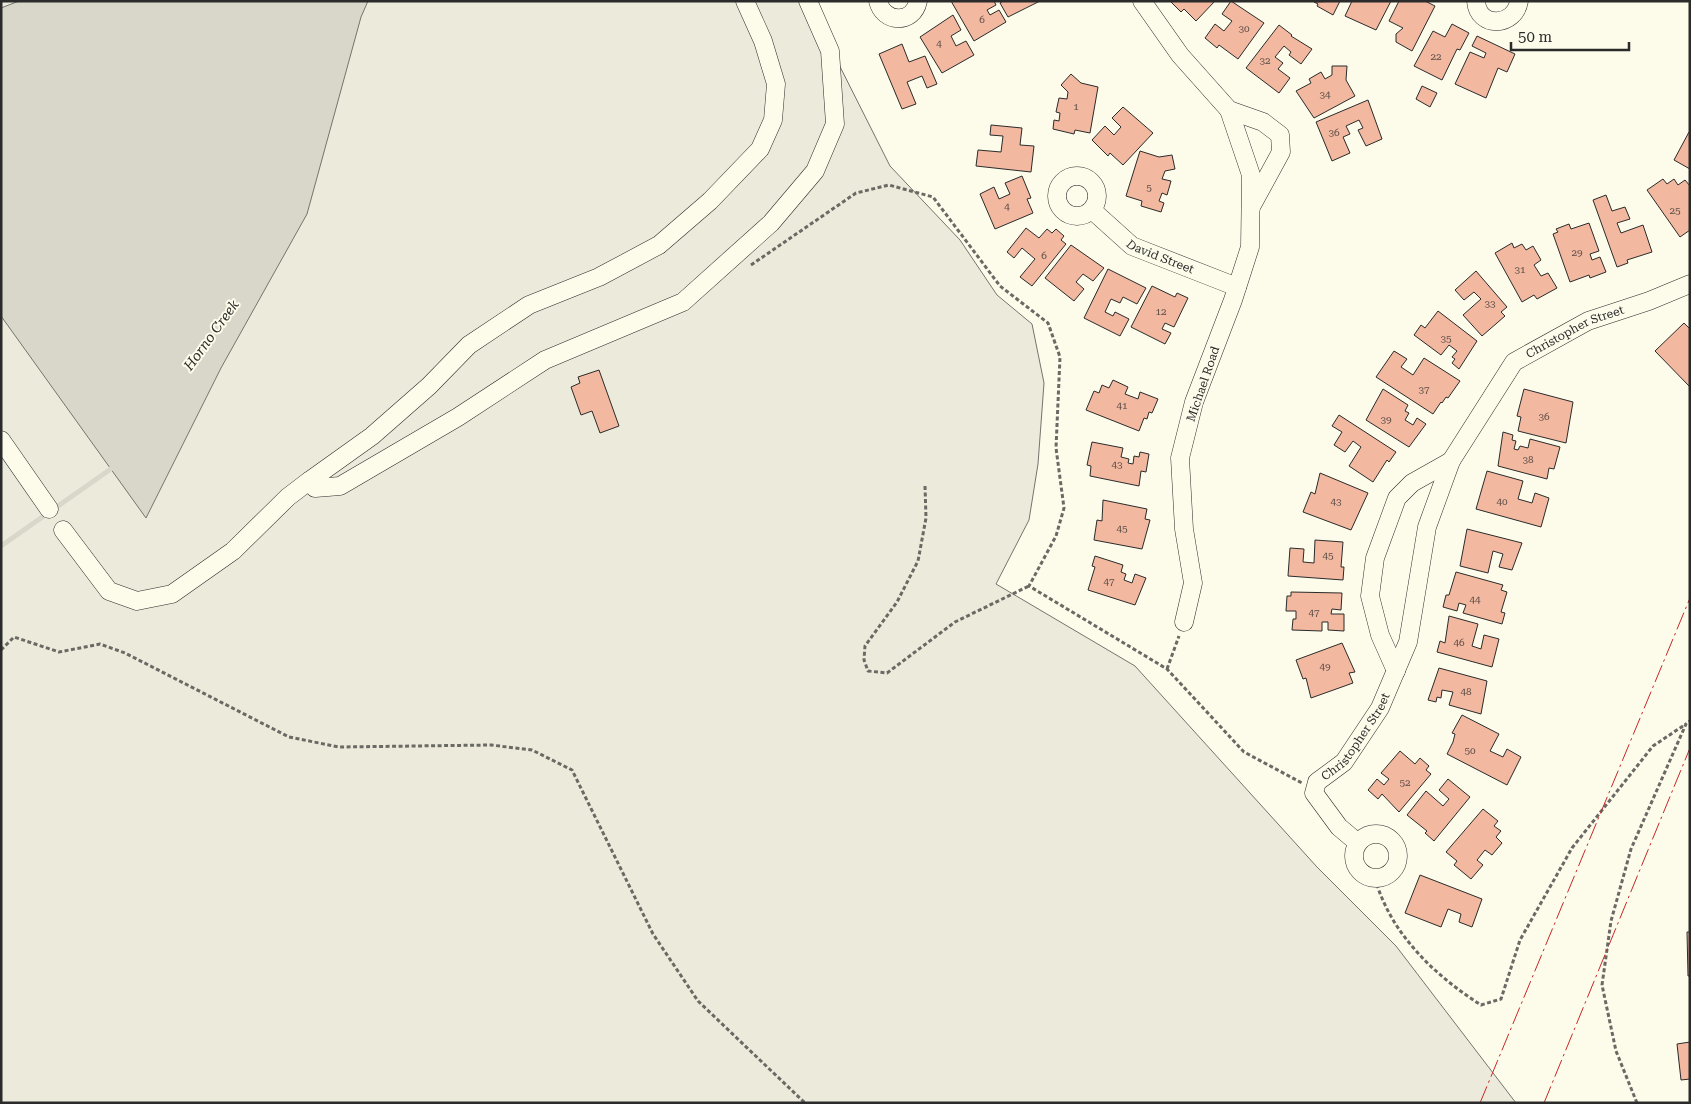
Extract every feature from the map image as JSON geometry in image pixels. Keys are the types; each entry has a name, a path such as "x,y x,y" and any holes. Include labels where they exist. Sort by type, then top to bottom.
{"street":[{"path":"64,530 108,591 137,601 172,594 233,551 288,497 372,436 429,386 477,340 529,305 598,277 660,245 710,201 760,149 773,120 776,84 763,40 745,1"},
{"path":"310,482 315,488 340,486 458,417 545,360 683,302 771,223 815,171 835,124 830,51 808,1"},
{"path":"878,1 882,12 888,16 901,19 913,12 918,1"},
{"name":"Michael Road","path":"1142,1 1180,55 1229,110 1251,175 1250,247 1194,402 1180,458 1184,529 1194,583 1184,622"},
{"path":"1476,1 1479,13 1484,18 1499,22 1512,16 1517,10 1519,1"},
{"name":"Michael Road","path":"1229,110 1263,122 1280,135 1281,152 1251,208"},
{"name":"David Street","path":"1092,210 1132,246 1237,287"},
{"name":"Christopher Street","path":"1358,843 1339,827 1314,794 1317,782 1344,762 1380,708 1396,671 1408,642 1427,527 1452,461 1514,362 1588,321 1648,301 1690,284"},
{"path":"1,440 49,509"},
{"name":"Christopher Street","path":"1396,671 1380,635 1370,596 1375,558 1397,498 1412,483 1452,461"},
{"path":"1378,834 1392,840 1398,854 1394,868 1389,874 1375,878 1362,873 1355,862 1355,849 1364,838 1378,834"}],"path":[{"path":"750,266 856,193 889,184 933,197 1000,286 1048,323 1060,358 1056,448 1064,508 1056,536 1029,586 955,622 887,673 868,671 864,660 865,646 897,602 918,561 926,518 925,486"},
{"path":"1029,586 1167,669 1244,752 1315,790"},
{"path":"1167,669 1184,622"},
{"path":"1,650 14,637 59,652 100,644 125,653 160,673 248,714 289,737 339,747 491,745 532,750 572,770 653,934 698,1001 805,1103"},
{"path":"1375,878 1380,899 1398,931 1452,986 1481,1004 1501,999 1520,940 1572,848 1653,746 1690,721"},
{"path":"1637,1103 1616,1051 1602,985 1611,921 1632,850 1686,724"}],"shaded area":[{"path":"1,1 807,1 890,166 960,240 997,295 1032,324 1044,383 1038,464 1029,520 996,584 1135,666 1317,867 1396,946 1516,1103 1,1103"}],"water":[{"path":"19,1 368,1 361,17 307,214 221,368 146,518 1,316 1,8"}],"building":[{"path":"951,1 994,1 996,5 987,10 990,15 999,10 1006,22 974,41"},
{"path":"1003,1 1040,1 1008,17 1000,3"},
{"path":"1170,1 1215,1 1196,21 1184,9 1181,12"},
{"path":"1231,1 1264,23 1238,59 1219,45 1217,48 1205,38 1215,24 1224,31 1232,21 1222,14"},
{"path":"1340,1 1333,15 1317,6 1318,4 1314,2"},
{"path":"1352,1 1391,1 1376,30 1345,16"},
{"path":"1399,1 1425,1 1435,6 1412,51 1396,42 1396,34 1403,28 1389,21"},
{"path":"953,15 961,30 951,36 956,46 966,41 974,55 942,73 920,37"},
{"path":"1452,24 1469,33 1460,50 1457,49 1442,80 1414,66 1433,31 1445,37"},
{"path":"1279,25 1291,36 1312,49 1301,64 1289,55 1291,52 1284,46 1275,57 1283,63 1278,69 1290,78 1279,93 1246,68"},
{"path":"1477,36 1515,54 1507,72 1498,68 1486,98 1455,84 1470,52 1484,58 1486,53 1472,46"},
{"path":"902,44 909,62 925,56 937,84 927,88 922,76 907,82 916,104 902,109 879,54"},
{"path":"1332,66 1347,66 1346,80 1355,96 1314,118 1296,91 1311,83 1309,79 1321,72 1325,79 1332,75"},
{"path":"1071,74 1081,83 1098,87 1090,133 1075,130 1074,134 1053,129 1054,120 1059,121 1060,113 1056,112 1059,98 1067,99 1068,92 1061,85"},
{"path":"1422,86 1437,93 1430,107 1416,99"},
{"path":"1368,100 1382,139 1366,146 1358,130 1363,128 1359,120 1346,126 1350,134 1343,137 1350,153 1332,161 1316,122"},
{"path":"1123,107 1153,133 1123,165 1110,153 1108,156 1092,140 1105,126 1114,135 1121,127 1112,118"},
{"path":"991,125 1022,128 1020,145 1034,146 1031,172 976,166 978,150 1001,152 1003,136 990,135"},
{"path":"1690,132 1690,169 1674,160"},
{"path":"1140,151 1159,157 1172,155 1175,169 1165,171 1162,179 1171,181 1167,195 1162,193 1159,201 1164,203 1161,212 1141,206 1142,201 1126,196"},
{"path":"1022,176 1031,198 1027,199 1033,213 995,229 980,194 994,187 999,199 1010,194 1005,183"},
{"path":"1663,179 1667,184 1674,179 1678,185 1685,180 1690,186 1690,230 1680,237 1647,190"},
{"path":"1606,195 1612,211 1625,207 1630,219 1617,223 1621,233 1643,225 1652,252 1627,260 1628,263 1617,267 1593,200"},
{"path":"1589,223 1599,251 1590,254 1592,260 1600,257 1606,272 1590,278 1589,275 1570,282 1553,234 1558,232 1556,229 1569,224 1571,229"},
{"path":"1026,228 1039,238 1047,229 1052,233 1056,229 1064,236 1061,240 1066,244 1032,286 1020,277 1035,259 1022,248 1014,258 1007,252"},
{"path":"1512,243 1514,248 1522,244 1526,250 1533,246 1541,260 1534,265 1541,276 1548,273 1557,288 1537,299 1534,295 1522,302 1495,253"},
{"path":"1071,245 1104,268 1093,281 1083,274 1076,282 1084,289 1074,301 1045,278"},
{"path":"1108,269 1146,288 1137,304 1123,297 1120,303 1111,299 1105,312 1113,316 1115,312 1129,319 1120,336 1084,318"},
{"path":"1476,271 1507,307 1501,312 1505,316 1482,336 1463,315 1481,299 1474,292 1464,300 1455,290"},
{"path":"1152,286 1175,297 1177,293 1188,298 1174,327 1165,323 1162,329 1171,333 1165,344 1131,327"},
{"path":"1438,311 1477,341 1459,369 1452,363 1455,359 1452,357 1457,351 1449,345 1441,355 1414,335 1421,325 1425,328"},
{"path":"1684,323 1690,329 1690,387 1655,351"},
{"path":"1394,351 1407,359 1401,367 1413,375 1424,358 1460,381 1433,414 1376,377"},
{"path":"599,370 619,426 600,433 592,411 581,415 571,387 580,383 578,377"},
{"path":"1113,380 1128,387 1125,394 1138,399 1140,392 1158,399 1152,413 1149,412 1147,419 1144,418 1139,431 1086,410 1094,391 1099,393 1102,385 1109,388"},
{"path":"1383,389 1408,405 1405,411 1409,413 1405,420 1413,425 1417,418 1426,424 1409,447 1366,420"},
{"path":"1524,389 1573,402 1566,443 1518,431 1521,417 1517,416"},
{"path":"1339,415 1396,452 1389,462 1387,460 1373,482 1349,466 1361,447 1353,441 1345,452 1334,445 1342,432 1332,426"},
{"path":"1503,432 1513,435 1512,440 1516,441 1514,449 1518,450 1520,446 1528,448 1530,439 1560,447 1554,469 1549,468 1547,479 1498,466"},
{"path":"1092,442 1123,448 1121,457 1129,459 1128,463 1133,464 1134,456 1139,457 1140,452 1149,454 1146,472 1141,471 1139,486 1090,476 1091,466 1087,465"},
{"path":"1487,471 1523,481 1518,499 1532,503 1535,493 1549,498 1541,527 1476,509"},
{"path":"1320,473 1368,493 1351,530 1303,512 1311,492 1315,494"},
{"path":"1103,500 1147,509 1145,519 1150,520 1142,549 1094,540 1097,520 1102,521"},
{"path":"1467,529 1522,543 1512,570 1499,567 1503,554 1493,551 1488,573 1460,566"},
{"path":"1315,540 1343,542 1341,567 1344,567 1343,580 1288,576 1290,548 1304,549 1303,562 1314,563"},
{"path":"1095,556 1123,565 1121,572 1126,574 1124,580 1132,583 1135,574 1146,578 1135,605 1088,590 1095,567 1092,566"},
{"path":"1456,572 1503,585 1501,590 1507,592 1501,612 1505,613 1502,624 1463,613 1466,605 1459,603 1457,611 1443,607"},
{"path":"1291,592 1342,593 1341,610 1332,609 1331,614 1344,614 1344,631 1328,630 1328,622 1322,622 1322,631 1292,630 1293,619 1296,619 1296,611 1286,611 1287,596 1291,596"},
{"path":"1449,616 1478,624 1472,646 1481,649 1484,635 1499,639 1492,667 1437,652 1440,641 1445,643"},
{"path":"1342,643 1355,672 1349,673 1353,683 1311,698 1306,678 1303,679 1296,660"},
{"path":"1439,668 1487,681 1481,714 1449,705 1453,692 1442,690 1441,698 1437,697 1436,702 1428,700"},
{"path":"1462,715 1499,734 1490,751 1503,757 1507,749 1521,757 1507,785 1447,754 1455,734 1452,733"},
{"path":"1400,751 1415,764 1420,758 1429,766 1426,770 1431,774 1399,812 1382,794 1378,799 1368,790 1377,779 1384,785 1389,779 1381,773"},
{"path":"1448,779 1470,797 1434,841 1425,833 1427,831 1407,815 1426,791 1443,806 1449,799 1439,790"},
{"path":"1483,809 1498,821 1494,826 1501,831 1496,837 1502,843 1492,855 1485,850 1477,860 1483,865 1471,879 1454,865 1457,861 1446,852"},
{"path":"1420,875 1482,899 1472,927 1459,922 1461,914 1448,909 1441,927 1405,913"},
{"path":"1687,932 1690,932 1690,976 1688,976"},
{"path":"1690,1042 1690,1079 1681,1080 1677,1044"}],"waterway":[{"name":"Horno Creek","path":"1,546 115,466"}],"power":[{"path":"1480,1103 1690,598"},
{"path":"1544,1103 1690,748"}]}
